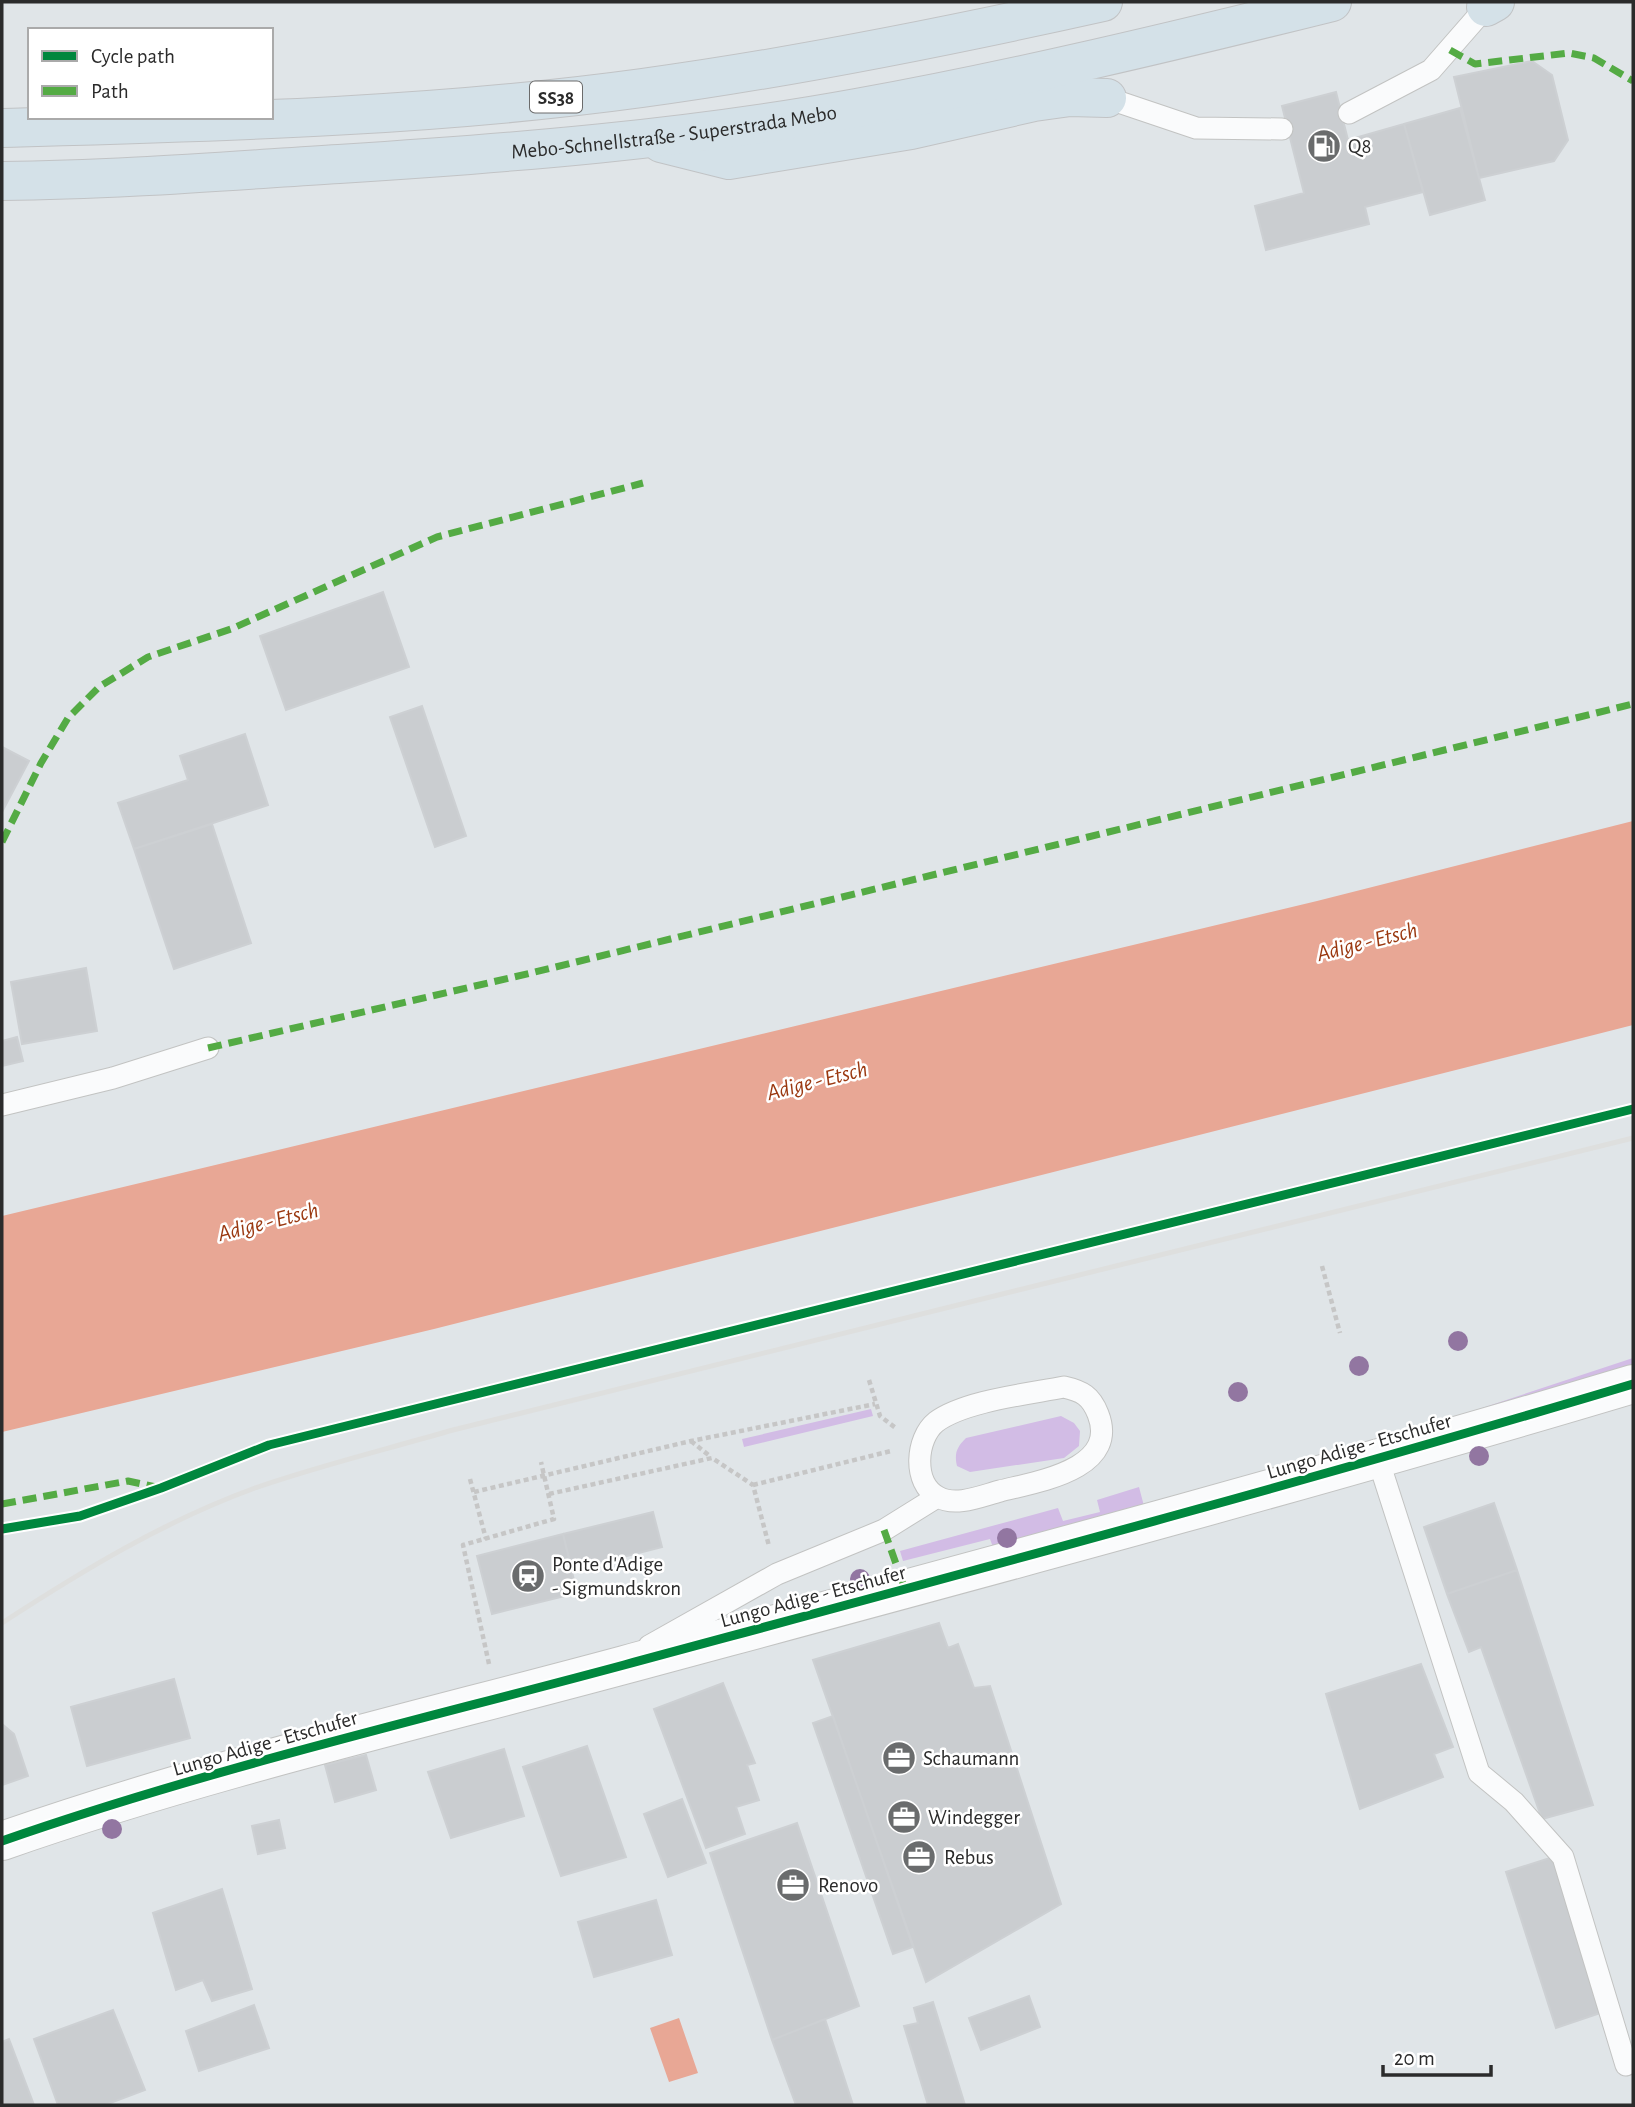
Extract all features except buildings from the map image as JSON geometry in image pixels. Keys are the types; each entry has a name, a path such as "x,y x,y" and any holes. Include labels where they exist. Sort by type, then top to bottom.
{"highway":[{"name":"SS38","path":"273,118 391,113 641,88 867,51 1103,2"},
{"name":"Mebo-Schnellstraße - Superstrada Mebo","path":"2,181 86,180 424,158 642,138 868,106 1041,71 1332,2"},
{"path":"642,138 729,160 911,130 1034,102 1070,97 1107,99"},
{"name":"SS38","path":"2,128 235,119"}],"street":[{"name":"Lungo Adige - Etschufer","path":"2,1842 203,1778 497,1696 614,1667 1378,1459 1633,1384"}],"lane":[{"path":"1349,113 1431,70 1491,4"},
{"path":"1107,99 1196,128 1282,129"},
{"path":"2,1105 113,1079 208,1048"},
{"path":"614,1667 777,1574 884,1530 937,1497 958,1501 1067,1473 1097,1450 1101,1434 1100,1419 1093,1401 1081,1390 1064,1387 966,1409 937,1421 926,1432 920,1447 923,1477 937,1497"},
{"path":"1378,1459 1479,1773 1514,1802 1563,1857 1626,2065"}],"path":[{"path":"1322,1266 1340,1334"},
{"path":"869,1380 880,1416 920,1447"},
{"path":"474,1492 691,1441 875,1404"},
{"path":"691,1441 753,1485 777,1574"},
{"path":"753,1485 920,1447"},
{"path":"548,1494 712,1458"},
{"path":"497,1696 463,1545 554,1519 541,1462"},
{"path":"470,1479 486,1539"}],"shaded area":[{"path":"1633,1358 1633,1375 997,1558 990,1539 903,1561 900,1551 1058,1508 1063,1521 1100,1512 1097,1500 1139,1487 1144,1506 1470,1412"},
{"path":"871,1409 873,1416 744,1447 742,1439"},
{"path":"1061,1416 1074,1423 1080,1431 1079,1446 1064,1458 970,1472 957,1466 957,1450 966,1438"}],"water":[{"name":"Adige - Etsch","path":"1633,821 1633,1025 434,1329 2,1432 2,1216 1317,901"},
{"path":"679,2018 698,2073 669,2082 650,2028"}],"railway":[{"path":"2,1623 93,1566 156,1532 221,1501 303,1472 449,1431 1633,1138"}],"marked path":[{"path":"1450,50 1475,64 1569,53 1594,58 1633,81"},
{"path":"2,842 41,763 68,718 99,687 148,657 231,629 437,537 643,483"},
{"path":"208,1048 531,973 1633,704"},
{"path":"2,1504 128,1481 156,1487"},
{"path":"884,1530 905,1589"}],"cycle path":[{"path":"2,1529 80,1516 161,1488 269,1445 1633,1109"},
{"path":"2,1841 78,1815 233,1769 1130,1528 1633,1384"}],"place":[{"name":"Q8","path":"1324,146"},
{"name":"Ponte d'Adige - Sigmundskron","path":"528,1576"},
{"name":"Schaumann","path":"899,1758"},
{"name":"Windegger","path":"904,1817"},
{"name":"Rebus","path":"919,1857"},
{"name":"Renovo","path":"793,1885"}]}
